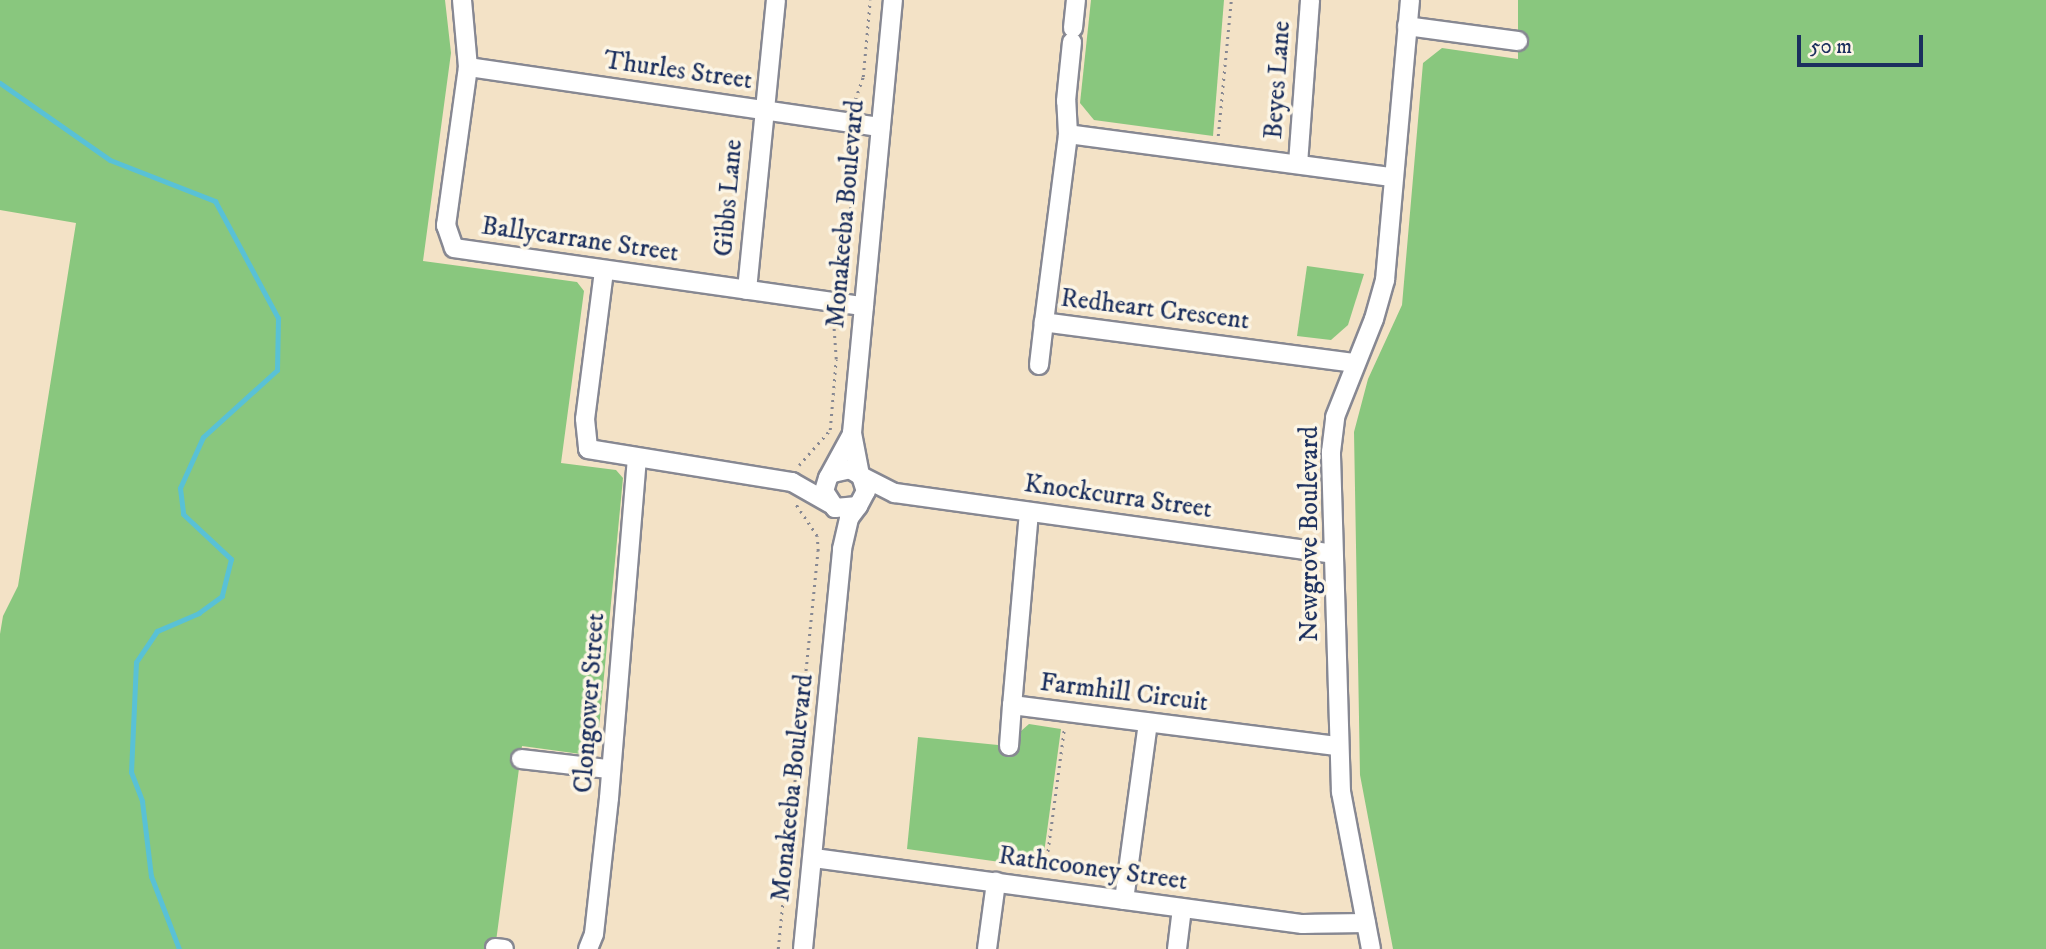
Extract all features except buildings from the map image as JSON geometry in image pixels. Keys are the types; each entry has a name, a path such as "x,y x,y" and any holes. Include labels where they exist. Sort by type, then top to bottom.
{"street":[{"name":"Ballycarrane Street","path":"462,0 468,67 446,225 454,248 864,306"},
{"name":"Gibbs Lane","path":"747,290 776,0"},
{"name":"Monakeeba Boulevard","path":"860,475 852,432 893,0"},
{"name":"Redheart Crescent","path":"1076,0 1066,101 1068,134 1044,322 1354,363"},
{"name":"Beyes Lane","path":"1297,164 1310,0"},
{"name":"Newgrove Boulevard","path":"1371,949 1341,792 1331,452 1335,417 1354,363 1374,319 1385,280 1392,177 1410,0"},
{"path":"1407,26 1518,41"},
{"name":"Thurles Street","path":"468,67 881,127"},
{"path":"1068,134 1392,177"},
{"path":"604,271 584,441 597,454 792,482 850,469 860,475 866,491 858,506 846,510 792,482"},
{"path":"1038,365 1044,322"},
{"name":"Monakeeba Boulevard","path":"832,473 852,432"},
{"name":"Clongower Street","path":"588,949 601,866 637,460"},
{"path":"830,504 824,491 832,473"},
{"name":"Knockcurra Street","path":"860,475 895,493 1333,554"},
{"name":"Knockcurra Street","path":"858,506 895,493"},
{"name":"Monakeeba Boulevard","path":"830,504 842,549"},
{"name":"Monakeeba Boulevard","path":"803,949 814,858 842,549 849,518 858,506"},
{"name":"Farmhill Circuit","path":"1029,512 1012,705 1338,746"},
{"path":"1009,746 1012,705"},
{"path":"1124,900 1148,723"},
{"path":"521,759 608,769"},
{"name":"Rathcooney Street","path":"814,858 1303,924 1366,923"},
{"path":"987,949 996,882"},
{"path":"1177,949 1182,908"}],"path":[{"path":"1217,153 1231,0"},
{"path":"1043,889 1067,712"}],"green space":[{"path":"0,0 445,0 451,53 423,261 577,282 584,291 561,463 616,470 623,478 597,749 588,755 522,746 495,949 0,949 0,634 3,616 18,586 76,223 0,210"},
{"path":"1091,0 1224,0 1213,136 1094,120 1080,103"},
{"path":"1518,0 2046,0 2046,949 1393,949 1360,775 1354,432 1368,379 1402,305 1423,63 1442,48 1518,59"},
{"path":"1307,266 1364,274 1348,325 1331,340 1297,336"},
{"path":"1029,724 1061,729 1042,868 907,849 918,737 1019,747 1021,731"}],"waterway":[{"path":"0,83 110,160 215,201 278,318 277,370 203,437 180,488 183,514 231,559 222,596 199,613 157,631 136,662 131,772 142,801 151,876 179,949"}]}
